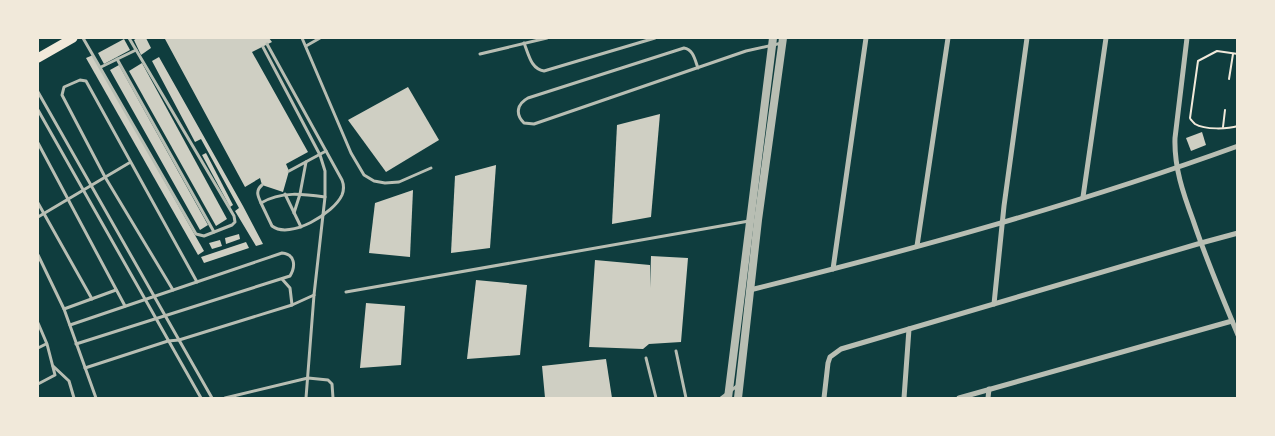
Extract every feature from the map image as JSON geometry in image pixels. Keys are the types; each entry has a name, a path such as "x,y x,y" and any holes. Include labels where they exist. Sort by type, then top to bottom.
{"main road":[{"path":"38,58 73,38"}],"street":[{"path":"833,269 866,38"},
{"path":"917,246 948,38"},
{"path":"994,304 1027,38"},
{"path":"1083,197 1106,38"},
{"path":"1187,38 1175,138 1176,168 1201,243 1238,335"},
{"path":"738,398 758,220 783,40"},
{"path":"728,396 773,41"},
{"path":"741,289 750,290 1003,223 1176,168 1238,146"},
{"path":"824,398 828,363 834,353 909,329 1238,233"},
{"path":"959,398 1232,321"},
{"path":"904,398 909,329"},
{"path":"988,398 989,389"}],"lane":[{"path":"83,38 196,234 204,236 232,225 235,222 234,216 128,38"},
{"path":"302,38 351,153 364,175 374,181 385,183 399,182 431,168"},
{"path":"306,46 320,38"},
{"path":"480,54 547,38"},
{"path":"524,43 534,67 544,71 655,38"},
{"path":"698,68 689,49 684,48 528,98 520,103 518,107 519,116 524,123 534,124 698,68 773,41 783,40"},
{"path":"262,185 257,193 272,226 286,231 301,227 323,215 340,198 344,188 342,180 268,44"},
{"path":"263,47 320,155 325,171 325,197 314,296 306,398"},
{"path":"101,68 136,50"},
{"path":"117,60 214,232"},
{"path":"173,290 105,177 62,95 64,88 80,80 86,81 197,282"},
{"path":"38,92 212,398"},
{"path":"38,110 201,398"},
{"path":"38,143 125,306"},
{"path":"289,171 326,151"},
{"path":"294,213 306,162"},
{"path":"38,217 130,163"},
{"path":"261,204 272,197 285,194 325,197"},
{"path":"285,194 301,227"},
{"path":"38,203 92,299"},
{"path":"346,292 758,220"},
{"path":"70,325 285,253 289,254 293,259 293,270 290,276 76,344"},
{"path":"38,255 64,309 96,398"},
{"path":"282,279 290,288 292,305"},
{"path":"64,309 116,290"},
{"path":"86,368 168,341 179,340 292,305 314,296"},
{"path":"38,324 54,367 54,377 38,384"},
{"path":"38,348 46,344"},
{"path":"676,351 686,398"},
{"path":"646,358 656,398"},
{"path":"183,365 191,362"},
{"path":"54,367 69,381 74,398"},
{"path":"225,398 308,378 328,380 332,384 333,398"},
{"path":"193,383 202,381"},
{"path":"721,398 728,396 740,384"}],"path":[{"path":"1238,54 1217,51 1198,61 1190,118 1195,124 1229,129 1238,126"},
{"path":"1229,79 1233,54"},
{"path":"1223,128 1225,110"}],"building":[{"path":"146,38 151,48 141,55 134,40"},
{"path":"269,38 272,42 252,52 308,152 286,164 289,171 283,192 262,185 260,178 245,187 165,39"},
{"path":"124,39 130,50 104,64 98,53"},
{"path":"93,55 204,251 198,255 86,58"},
{"path":"159,57 263,244 256,246 235,211 239,208 201,139 195,142 152,61"},
{"path":"142,63 227,219 216,226 129,71"},
{"path":"119,65 208,225 200,230 110,70"},
{"path":"408,87 439,140 386,172 348,120"},
{"path":"660,114 651,217 612,224 617,125"},
{"path":"1202,132 1206,145 1191,151 1186,138"},
{"path":"206,153 233,205 230,207 202,155"},
{"path":"496,165 490,248 451,253 455,176"},
{"path":"413,190 410,257 369,253 375,203"},
{"path":"239,234 240,239 226,244 225,238"},
{"path":"220,240 222,246 212,249 209,243"},
{"path":"246,242 249,248 204,263 201,257"},
{"path":"651,256 688,258 681,342 649,344 643,349 589,347 595,260 650,265 650,288"},
{"path":"476,280 527,285 520,355 467,359"},
{"path":"366,303 405,306 401,365 360,368"},
{"path":"606,359 612,398 545,398 542,366"}]}
